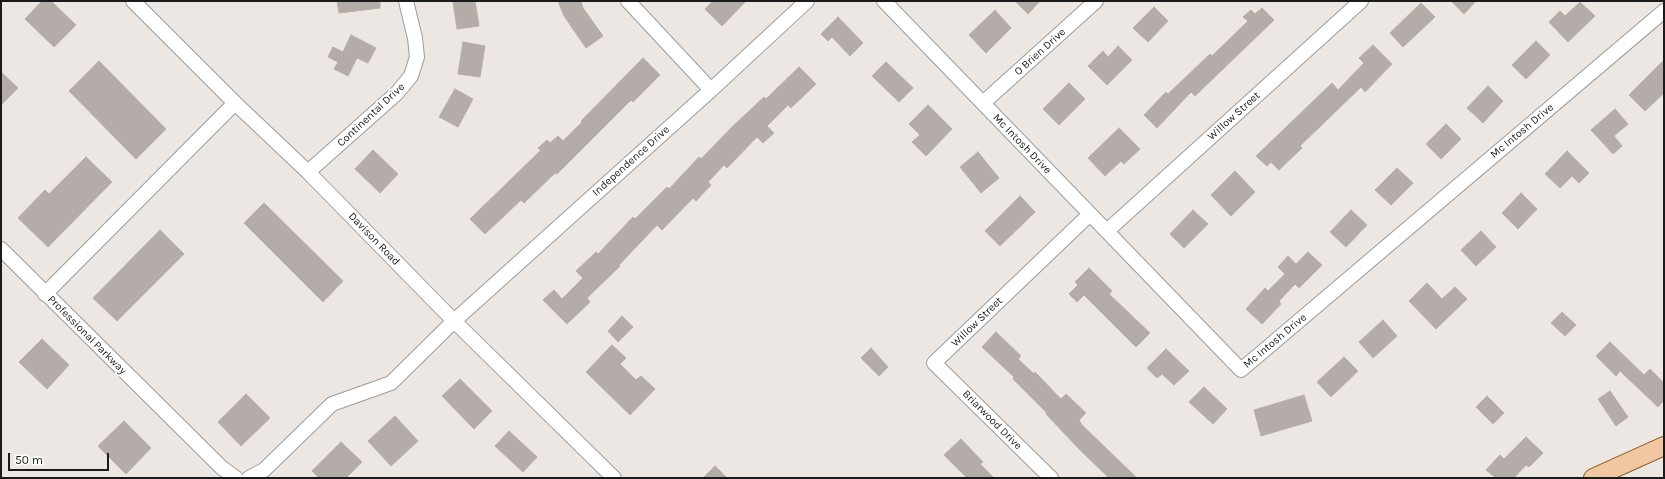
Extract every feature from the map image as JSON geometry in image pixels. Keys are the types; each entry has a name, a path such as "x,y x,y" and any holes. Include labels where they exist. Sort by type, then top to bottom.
{"main road":[{"path":"1593,478 1664,446"}],"street":[{"name":"Davison Road","path":"133,1 235,103 308,172 454,321 614,478"},
{"name":"Continental Drive","path":"308,172 397,93 411,76 417,57 415,38 406,1"},
{"path":"628,1 711,90"},
{"name":"Independence Drive","path":"454,321 711,90 807,1"},
{"name":"Mc Intosh Drive","path":"884,1 1089,215 1107,231 1241,370 1662,16"},
{"name":"O Brien Drive","path":"983,103 1096,1"},
{"name":"Willow Street","path":"1107,231 1361,1"},
{"name":"Professional Parkway","path":"235,103 45,294 217,463 236,478"},
{"name":"Willow Street","path":"934,363 1089,215"},
{"path":"1,249 45,294"},
{"path":"249,478 264,470 332,404 391,383 454,321"},
{"name":"Briarwood Drive","path":"934,363 1051,478"}],"building":[{"path":"42,1 51,1 76,25 54,47 25,19"},
{"path":"337,1 380,1 380,8 339,13"},
{"path":"453,1 475,1 479,26 457,29"},
{"path":"558,1 581,1 583,8 603,36 586,48 564,16"},
{"path":"713,1 746,1 722,26 705,9"},
{"path":"1015,1 1040,1 1028,14"},
{"path":"1451,1 1476,1 1464,14"},
{"path":"1580,2 1595,16 1568,42 1549,22 1560,11 1565,16"},
{"path":"1421,3 1435,17 1403,47 1390,33"},
{"path":"1154,7 1168,21 1148,42 1133,28"},
{"path":"1262,8 1274,20 1195,96 1191,92 1157,128 1144,115 1166,92 1168,94 1210,54 1212,56 1248,21 1243,17 1251,10 1255,14"},
{"path":"995,10 1011,28 986,53 969,35"},
{"path":"838,17 863,43 850,56 832,37 828,41 821,34"},
{"path":"351,35 376,48 368,63 357,58 348,76 334,69 338,62 328,57 333,47 343,52"},
{"path":"1536,41 1550,55 1526,79 1512,65"},
{"path":"463,42 485,46 480,77 458,74"},
{"path":"1373,45 1392,64 1365,92 1361,87 1300,146 1302,148 1279,170 1271,162 1267,166 1256,156 1332,83 1338,90 1364,63 1359,58"},
{"path":"1118,46 1132,60 1107,85 1088,66 1103,51 1108,57"},
{"path":"643,58 660,75 633,102 631,100 557,174 555,173 524,203 521,200 485,234 470,219 541,150 538,148 547,140 550,143 558,136 563,141"},
{"path":"1664,60 1664,93 1645,111 1629,95"},
{"path":"99,61 166,129 136,159 69,91"},
{"path":"886,62 913,88 899,102 872,76"},
{"path":"799,67 816,84 791,108 788,105 767,126 774,133 763,143 757,137 727,168 724,165 708,182 711,185 696,201 693,198 662,230 657,225 619,265 620,266 587,298 590,302 567,324 543,300 554,290 562,299 583,278 576,271 596,252 598,254 633,217 635,219 667,187 669,189 699,157 701,159 732,127 764,97 766,99"},
{"path":"1,72 18,88 1,105"},
{"path":"1069,83 1085,99 1059,125 1043,109"},
{"path":"1488,86 1503,101 1483,123 1467,108"},
{"path":"455,89 473,99 458,127 439,117"},
{"path":"928,105 952,129 926,156 912,142 920,135 909,124"},
{"path":"1615,109 1628,124 1614,136 1622,146 1613,154 1591,130"},
{"path":"1446,124 1461,139 1441,159 1426,144"},
{"path":"1119,128 1140,149 1124,164 1121,161 1105,176 1088,158"},
{"path":"373,150 398,174 380,193 355,169"},
{"path":"1567,151 1589,173 1579,183 1572,176 1560,188 1545,174"},
{"path":"978,152 999,178 981,193 960,167"},
{"path":"86,157 112,182 48,247 18,218 45,190 49,194"},
{"path":"1397,168 1413,183 1391,205 1375,190"},
{"path":"1235,171 1255,192 1231,216 1211,195"},
{"path":"1521,193 1537,209 1518,229 1502,213"},
{"path":"1020,196 1035,212 1000,246 985,231"},
{"path":"264,203 343,281 323,302 244,223"},
{"path":"1193,210 1208,224 1184,248 1170,234"},
{"path":"1351,210 1367,225 1346,247 1330,232"},
{"path":"160,230 184,254 117,321 93,298"},
{"path":"1481,231 1496,247 1476,266 1461,250"},
{"path":"1308,252 1322,265 1299,288 1295,284 1279,301 1281,304 1262,324 1246,309 1265,288 1268,291 1285,274 1278,267 1288,256 1296,264"},
{"path":"1089,268 1112,291 1109,294 1150,333 1136,347 1084,295 1077,302 1069,294 1078,285 1075,282"},
{"path":"1427,283 1442,299 1455,287 1467,299 1436,329 1409,301"},
{"path":"1562,312 1576,325 1565,336 1551,323"},
{"path":"622,316 633,327 618,342 608,331"},
{"path":"1383,320 1397,336 1373,358 1359,342"},
{"path":"996,332 1021,356 1018,359 1034,374 1035,372 1061,399 1066,394 1086,413 1079,420 1082,425 1137,478 1109,478 1080,450 1046,414 1047,413 1013,379 1014,377 982,347"},
{"path":"42,339 69,365 47,389 19,362"},
{"path":"1610,342 1644,375 1650,369 1664,383 1664,400 1658,407 1620,371 1616,376 1596,356"},
{"path":"612,345 626,358 620,364 636,380 641,376 655,389 630,415 586,372"},
{"path":"871,348 888,367 879,376 861,358"},
{"path":"1166,349 1189,371 1174,385 1162,374 1157,378 1147,368"},
{"path":"1344,357 1358,371 1331,397 1317,382"},
{"path":"460,379 492,411 474,429 442,396"},
{"path":"1204,387 1227,409 1213,424 1189,402"},
{"path":"1610,391 1628,417 1616,426 1598,399"},
{"path":"246,394 270,418 241,446 218,422"},
{"path":"1304,395 1312,421 1261,436 1254,410"},
{"path":"1487,396 1504,413 1493,424 1476,407"},
{"path":"395,416 418,441 391,466 368,441"},
{"path":"124,421 151,448 126,474 98,446"},
{"path":"509,431 537,457 523,472 495,446"},
{"path":"1526,437 1543,453 1529,467 1526,465 1514,478 1496,478 1486,470 1500,455 1504,459"},
{"path":"961,439 983,462 980,464 994,478 967,478 944,455"},
{"path":"341,442 362,462 346,478 319,478 312,471"},
{"path":"715,466 727,478 703,478"}]}
